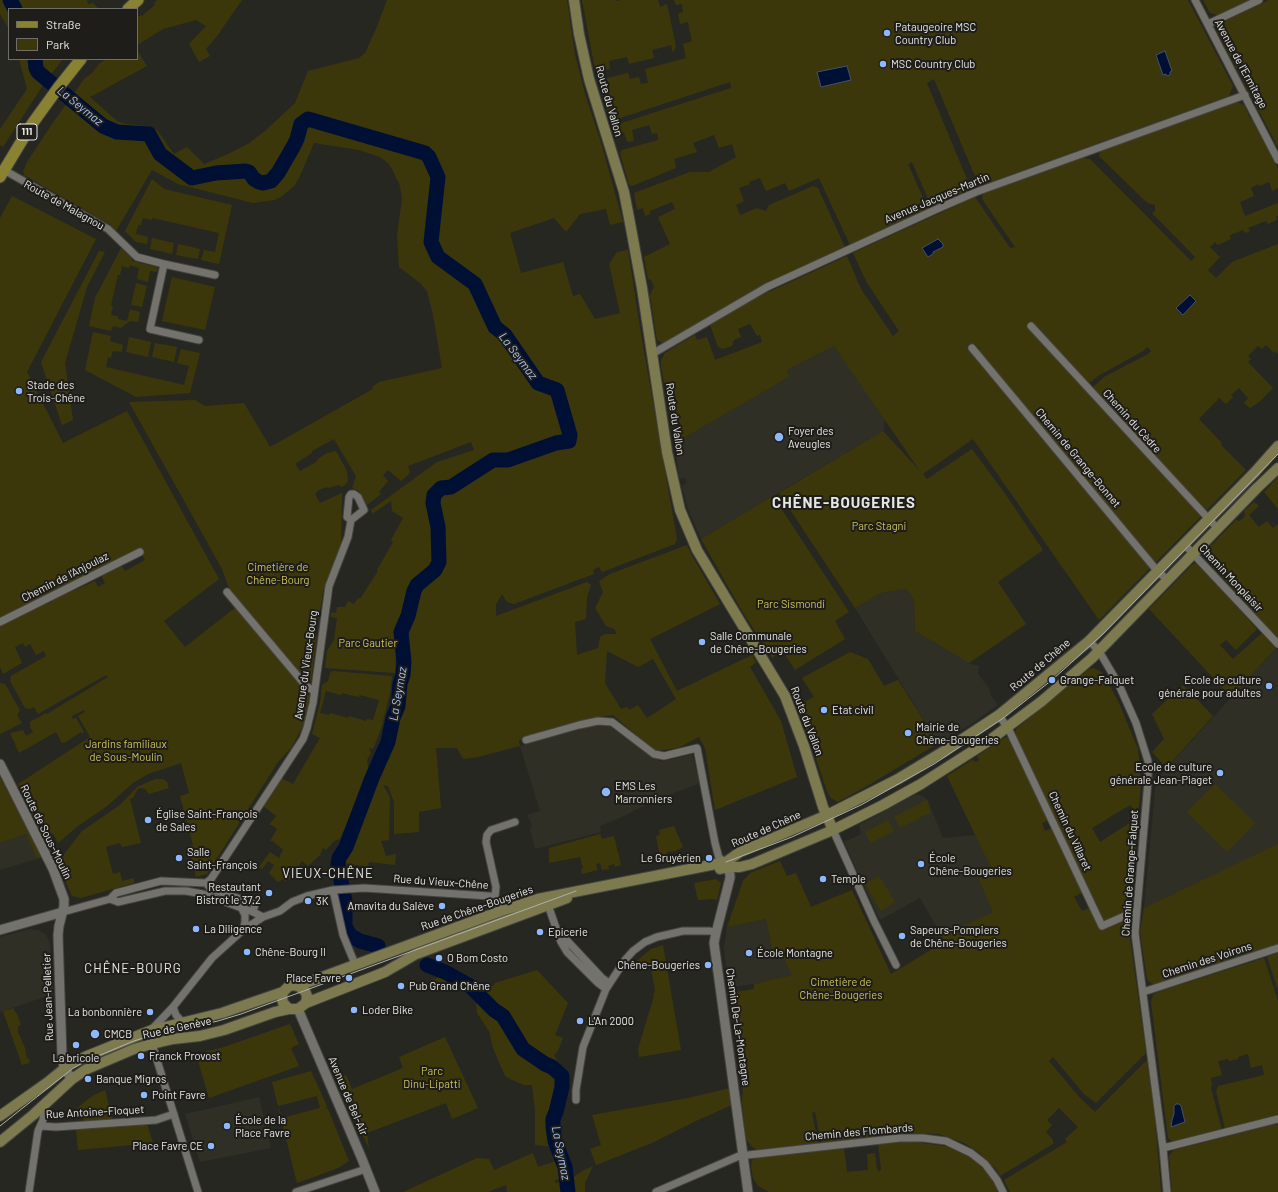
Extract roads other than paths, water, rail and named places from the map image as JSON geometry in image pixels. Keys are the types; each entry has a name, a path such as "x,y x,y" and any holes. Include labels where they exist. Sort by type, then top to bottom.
{"main road":[{"path":"129,8 138,0"},
{"name":"Route du Vallon","path":"574,0 579,34 589,79 624,192 640,274 667,452 677,498 684,520 697,550 785,696 833,830"},
{"name":"Route de Malagnou","path":"2,174 32,124 53,94 80,60"},
{"name":"Route de Chêne","path":"727,864 740,852 827,815 876,791 958,742 999,714 1090,641 1255,472 1278,446"},
{"path":"727,864 740,867 756,863 833,830 921,784 954,764 1008,727 1059,688 1098,651 1278,468"},
{"name":"Rue de Chêne-Bougeries","path":"387,953 500,911 538,899 727,864"},
{"name":"Rue de Genève","path":"0,1142 72,1079 87,1069 134,1049 173,1039 200,1036 224,1030 275,1012 298,1007 385,972 416,954 573,896 727,864"},
{"name":"Rue de Genève","path":"0,1116 77,1060 152,1030 222,1012 283,992 292,985 298,986 387,953"},
{"path":"283,992 283,1003 298,1007 307,997 306,992 298,986"}],"street":[{"name":"Avenue de l'Ermitage","path":"1195,0 1278,160"},
{"path":"1208,24 1260,0"},
{"name":"Avenue Jacques-Martin","path":"652,354 767,287 975,192 1245,94"},
{"name":"Route de Malagnou","path":"2,174 108,229 136,257 215,275"},
{"path":"164,264 150,329 199,340"},
{"name":"Chemin du Cèdre","path":"1032,326 1208,520 1218,529"},
{"name":"Chemin de Grange-Bonnet","path":"972,348 1167,580"},
{"name":"Avenue du Vieux-Bourg","path":"206,883 211,879 274,781 298,748 307,728 314,691 328,586 348,537 352,520"},
{"name":"Chemin Monplaisir","path":"1184,544 1278,644"},
{"name":"Chemin de l'Anjoulaz","path":"0,622 140,552"},
{"path":"227,592 306,686 314,691"},
{"name":"Chemin de Grange-Falquet","path":"1090,641 1119,685 1136,723 1148,761 1148,781 1135,933 1136,950 1143,992 1163,1148 1167,1192"},
{"name":"Chemin du Villaret","path":"999,714 1008,727 1102,926 1136,911"},
{"path":"526,740 598,721 612,722 654,754 664,756 697,748 715,843 720,858 727,864"},
{"name":"Route de Sous-Moulin","path":"0,764 55,874 64,899 63,912"},
{"path":"495,898 496,887 486,842 487,835 491,830 515,822"},
{"path":"833,830 874,921 896,965"},
{"name":"Chemin De-La-Montagne","path":"727,864 730,878 714,942 749,1192"},
{"path":"0,930 110,899 116,893 161,881 206,883 211,889 255,904 253,912"},
{"name":"Rue du Vieux-Chêne","path":"152,1030 173,1007 212,958 243,930 264,917 280,911 292,902 307,896 346,889 387,889 489,896 495,898 500,911"},
{"path":"335,890 343,934 355,964"},
{"path":"110,899 118,902 165,891 186,891 203,894 264,917"},
{"path":"548,905 561,942 568,952 598,984 607,986"},
{"path":"241,908 245,915 243,930"},
{"name":"Rue Jean-Pelletier","path":"63,912 58,935 62,1056 64,1068 72,1079"},
{"path":"576,1100 576,1090 583,1047 607,986 628,956 649,940 683,931 710,931 716,933"},
{"name":"Chemin des Voirons","path":"1143,992 1278,948"},
{"path":"173,1007 176,1015 182,1022"},
{"name":"Avenue de Bel-Air","path":"298,1007 375,1192"},
{"path":"152,1044 198,1192"},
{"path":"29,1192 38,1131 43,1120 44,1104"},
{"name":"Rue Antoine-Floquet","path":"40,1126 56,1127 156,1120 174,1114"},
{"path":"1163,1148 1278,1119"},
{"name":"Chemin des Flombards","path":"656,1192 727,1161 743,1156 900,1138 939,1140 961,1147 978,1157 985,1164 1004,1192"},
{"path":"296,1192 366,1169"}],"water":[{"path":"1165,51 1172,71 1170,72 1170,75 1167,76 1166,74 1163,75 1156,55"},
{"path":"847,66 851,80 821,87 817,72"},
{"path":"938,239 943,244 943,247 933,252 933,254 928,257 922,248"},
{"path":"1190,295 1196,301 1183,315 1176,308"},
{"path":"1176,1104 1181,1106 1185,1122 1171,1127 1174,1106"}],"waterway":[{"name":"La Seymaz","path":"10,0 14,8"},
{"name":"La Seymaz","path":"35,60 38,72 103,126 117,132 149,134 160,154 192,178 216,173 246,171 259,182 263,183 271,181 278,173 293,147 301,124 308,119 425,153 429,157 438,177 431,242 438,257 475,284 495,327 505,335 538,383 557,390 570,435 569,441 556,443 508,460 493,460 451,487 441,488 434,495 433,503 438,527 439,562 435,570 417,585 414,591 408,616 401,632 404,662 398,706 393,718 388,742 372,778 346,847 339,858 338,865 345,901 345,926 351,936 360,941 378,946"},
{"name":"La Seymaz","path":"427,965 445,972 470,986 494,1010 503,1016 523,1049 552,1067 562,1076 562,1087 553,1119 553,1127 555,1141 565,1167 568,1192"}],"tram line":[{"path":"726,862 792,837 861,805 934,764 1002,719 1052,680 1103,634 1278,454"},
{"path":"0,1126 72,1069 84,1062 131,1042 152,1035 218,1021 241,1014 576,891"}],"place":[{"name":"Pataugeoire MSC Country Club","path":"887,33"},
{"name":"MSC Country Club","path":"883,64"},
{"name":"Stade des Trois-Chêne","path":"19,391"},
{"name":"Foyer des Aveugles","path":"779,437"},
{"name":"Salle Communale de Chêne-Bougeries","path":"702,642"},
{"name":"Grange-Falquet","path":"1052,680"},
{"name":"Ecole de culture générale pour adultes","path":"1269,686"},
{"name":"Etat civil","path":"824,710"},
{"name":"Mairie de Chêne-Bougeries","path":"908,733"},
{"name":"Ecole de culture générale Jean-Piaget","path":"1220,773"},
{"name":"EMS Les Marronniers","path":"606,792"},
{"name":"Église Saint-François de Sales","path":"148,820"},
{"name":"Salle Saint-François","path":"179,858"},
{"name":"Le Gruyérien","path":"709,858"},
{"name":"École Chêne-Bougeries","path":"921,864"},
{"name":"Temple","path":"823,879"},
{"name":"Restautant Bistrot le 37.2","path":"269,893"},
{"name":"3K","path":"308,901"},
{"name":"Amavita du Salève","path":"442,906"},
{"name":"La Diligence","path":"196,929"},
{"name":"Epicerie","path":"540,932"},
{"name":"Sapeurs-Pompiers de Chêne-Bougeries","path":"902,936"},
{"name":"Chêne-Bourg II","path":"247,952"},
{"name":"École Montagne","path":"749,953"},
{"name":"O Bom Costo","path":"439,958"},
{"name":"Chêne-Bougeries","path":"708,965"},
{"name":"Place Favre","path":"349,978"},
{"name":"Pub Grand Chêne","path":"401,986"},
{"name":"Loder Bike","path":"354,1010"},
{"name":"La bonbonnière","path":"150,1012"},
{"name":"L'An 2000","path":"580,1021"},
{"name":"CMCB","path":"95,1034"},
{"name":"La bricole","path":"76,1045"},
{"name":"Franck Provost","path":"141,1056"},
{"name":"Banque Migros","path":"88,1079"},
{"name":"Point Favre","path":"144,1095"},
{"name":"École de la Place Favre","path":"227,1126"},
{"name":"Place Favre CE","path":"211,1146"}],"district":[{"name":"CHÊNE-BOUGERIES","path":"844,503"},
{"name":"VIEUX-CHÊNE","path":"328,874"},
{"name":"CHÊNE-BOURG","path":"133,969"}],"park label":[{"name":"Parc Stagni","path":"879,526"},
{"name":"Cimetière de Chêne-Bourg","path":"278,573"},
{"name":"Parc Sismondi","path":"791,604"},
{"name":"Parc Gautier","path":"368,643"},
{"name":"Jardins familiaux de Sous-Moulin","path":"126,750"},
{"name":"Cimetière de Chêne-Bougeries","path":"841,988"},
{"name":"Parc Dinu-Lipatti","path":"432,1077"}]}
